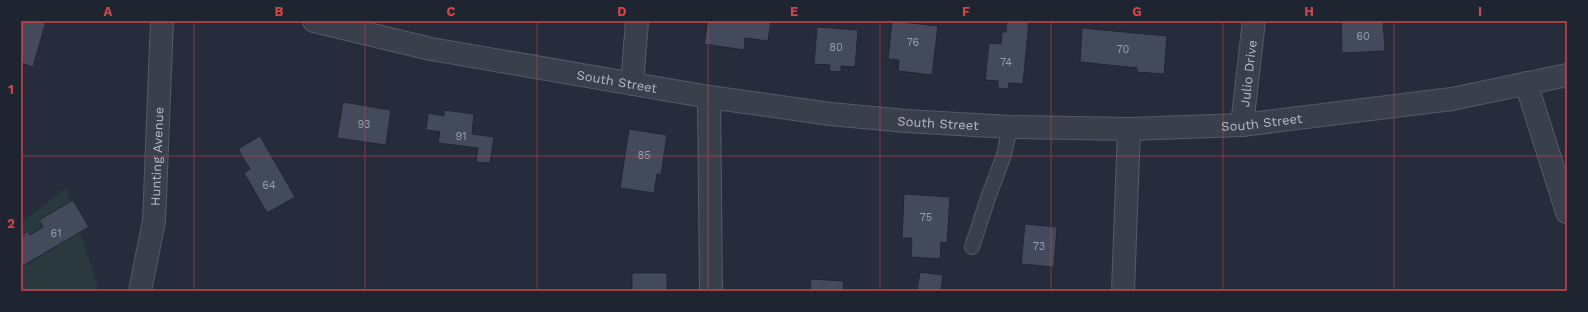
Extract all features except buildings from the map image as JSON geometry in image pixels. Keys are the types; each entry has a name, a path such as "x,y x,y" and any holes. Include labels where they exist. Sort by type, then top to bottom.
{"street":[{"name":"Hunting Avenue","path":"140,291 154,221 162,21"},
{"name":"South Street","path":"314,21 431,49 709,97 830,114 1010,128 1129,129 1242,125 1452,99 1567,75"},
{"path":"632,84 638,21"},
{"name":"Julio Drive","path":"1242,125 1254,21"},
{"path":"1526,83 1567,212"},
{"path":"709,97 711,291"},
{"path":"1123,291 1129,129"}],"lane":[{"path":"972,247 1004,155 1010,128"}],"shaded area":[{"path":"66,188 99,291 21,291 21,223"}]}
